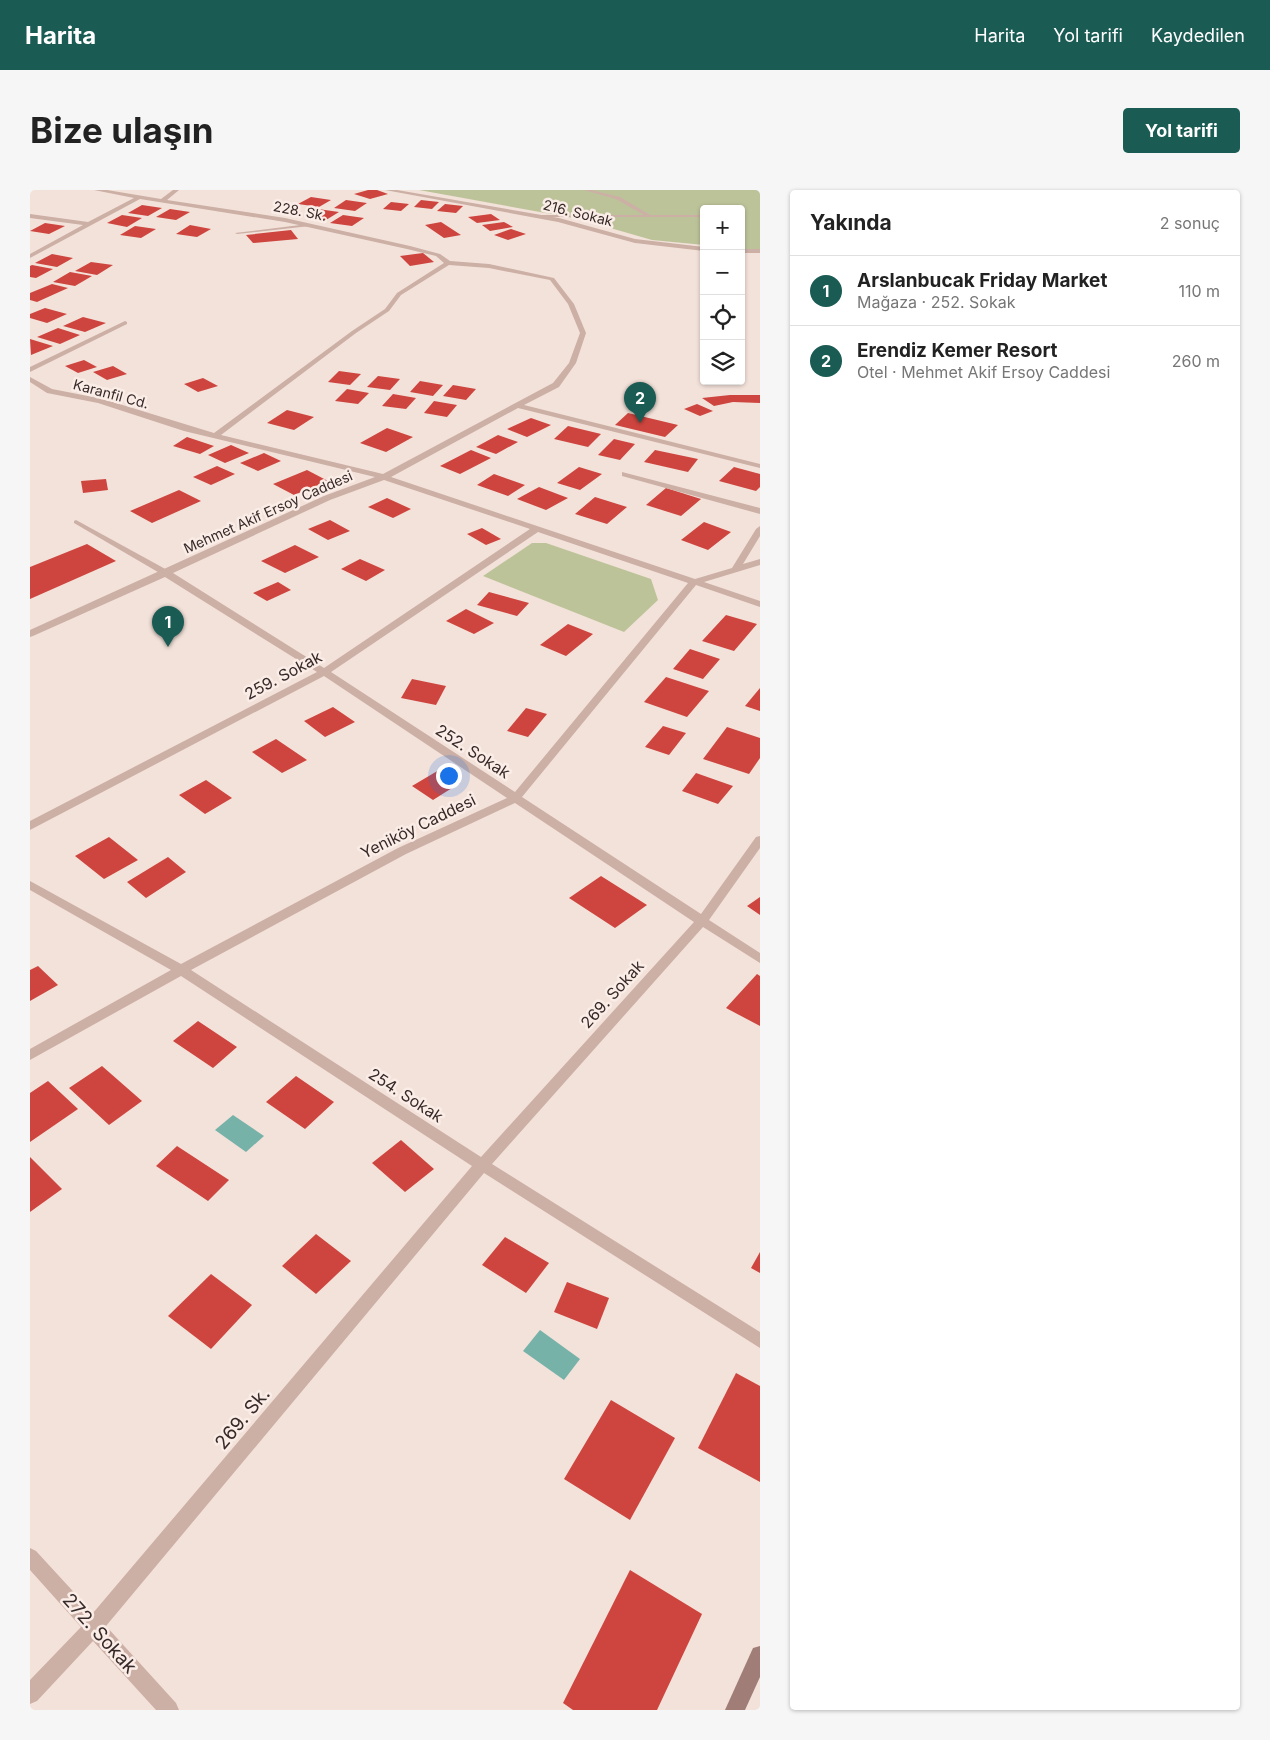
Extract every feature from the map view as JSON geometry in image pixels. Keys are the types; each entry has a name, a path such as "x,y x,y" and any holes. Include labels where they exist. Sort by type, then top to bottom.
{"street":[{"name":"228. Sk.","path":"97,190 308,225 438,255 448,263"},
{"path":"163,200 176,190"},
{"name":"216. Sokak","path":"388,190 536,216 583,226 635,241 700,249"},
{"path":"30,256 141,196"},
{"path":"30,216 88,224"},
{"path":"745,251 760,251"},
{"path":"215,436 354,332 387,310 399,294 448,263"},
{"name":"Mehmet Akif Ersoy Caddesi","path":"30,634 327,498 384,477 556,385 572,363 583,333 571,304 552,279 488,266 448,263"},
{"path":"30,370 125,323"},
{"name":"Karanfil Cd.","path":"30,379 50,391 100,401 186,429 384,477"},
{"path":"519,406 760,466"},
{"path":"624,474 760,511"},
{"path":"384,477 760,604"},
{"name":"259. Sokak","path":"30,826 324,672 538,528"},
{"path":"734,571 760,528"},
{"path":"694,582 760,562"},
{"name":"252. Sokak","path":"166,573 324,672 760,959"},
{"name":"Yeniköy Caddesi","path":"30,1055 181,970 402,851 516,798 694,582"},
{"name":"269. Sokak","path":"482,1165 702,921 760,840"},
{"name":"254. Sokak","path":"30,885 181,970 482,1165 760,1341"},
{"name":"269. Sk.","path":"30,1694 94,1626 482,1165"},
{"name":"272. Sokak","path":"30,1557 169,1710"},
{"path":"735,1710 760,1654"}],"lane":[{"path":"586,190 618,198 649,216"},
{"path":"745,215 752,215"},
{"path":"536,216 700,216"},
{"path":"237,233 308,225"},
{"path":"76,522 166,573"}],"green space":[{"path":"419,190 760,190 760,249 745,249 745,205 700,205 700,245 652,240 579,219"},
{"path":"532,543 546,543 651,579 658,600 624,632 483,576"}],"water":[{"path":"233,1115 264,1136 246,1152 215,1130"},
{"path":"540,1330 580,1359 564,1380 523,1351"}],"building":[{"path":"368,190 377,190 388,194 370,199 354,194"},
{"path":"311,197 331,200 319,207 298,204"},
{"path":"346,200 367,203 355,211 334,208"},
{"path":"421,200 439,202 432,209 414,207"},
{"path":"391,202 409,204 401,211 383,209"},
{"path":"445,204 463,206 456,213 437,211"},
{"path":"142,205 162,208 148,216 128,213"},
{"path":"170,209 190,212 176,220 156,217"},
{"path":"318,209 339,212 326,220 305,217"},
{"path":"491,214 500,220 477,223 468,217"},
{"path":"122,215 142,218 127,227 107,223"},
{"path":"343,215 364,218 352,226 330,223"},
{"path":"441,222 461,235 444,238 425,225"},
{"path":"504,222 513,227 490,231 482,225"},
{"path":"45,223 65,226 49,234 30,231"},
{"path":"190,225 211,229 197,237 176,234"},
{"path":"135,226 156,229 141,238 120,235"},
{"path":"511,229 526,234 508,240 494,235"},
{"path":"291,230 298,239 253,243 246,235"},
{"path":"423,253 434,262 410,266 400,256"},
{"path":"52,254 73,258 57,267 35,263"},
{"path":"91,262 113,265 97,275 75,271"},
{"path":"30,266 53,269 36,278 30,277"},
{"path":"70,272 92,276 75,286 53,282"},
{"path":"52,284 68,288 37,302 30,300 30,293"},
{"path":"45,308 67,314 47,323 30,318 30,314"},
{"path":"83,317 106,323 85,332 63,326"},
{"path":"58,328 80,335 60,344 37,337"},
{"path":"30,339 53,346 31,355"},
{"path":"84,360 97,367 78,373 65,366"},
{"path":"113,366 127,374 107,380 93,372"},
{"path":"339,371 361,374 350,385 328,382"},
{"path":"378,376 400,379 390,390 367,387"},
{"path":"203,378 218,386 198,392 184,384"},
{"path":"420,381 443,385 433,396 410,392"},
{"path":"453,385 476,389 466,400 443,396"},
{"path":"347,389 369,393 358,404 335,401"},
{"path":"393,394 416,398 406,409 382,406"},
{"path":"730,395 760,395 760,403 733,402 714,406 702,398"},
{"path":"434,401 457,405 447,417 424,413"},
{"path":"697,404 713,411 700,416 684,409"},
{"path":"287,410 314,417 294,430 267,423"},
{"path":"628,413 678,425 665,437 615,425"},
{"path":"531,418 551,425 527,437 507,429"},
{"path":"568,426 601,434 588,447 554,439"},
{"path":"387,428 413,437 386,452 360,443"},
{"path":"498,435 518,442 496,454 476,447"},
{"path":"187,437 214,446 200,454 173,446"},
{"path":"614,439 635,444 620,460 598,455"},
{"path":"231,445 249,453 225,463 208,455"},
{"path":"471,450 491,458 460,474 440,466"},
{"path":"655,450 698,459 688,472 644,462"},
{"path":"264,453 281,461 258,471 240,463"},
{"path":"217,466 235,474 211,485 193,477"},
{"path":"579,467 602,474 580,490 557,483"},
{"path":"734,467 760,474 760,487 756,491 719,481"},
{"path":"307,470 328,481 294,495 273,484"},
{"path":"494,474 525,485 508,496 477,485"},
{"path":"106,479 108,490 83,493 81,481"},
{"path":"539,487 568,498 546,510 517,499"},
{"path":"666,488 701,499 681,516 646,505"},
{"path":"179,490 201,501 152,523 130,511"},
{"path":"595,497 627,507 607,524 575,514"},
{"path":"387,498 411,509 393,518 368,507"},
{"path":"330,520 350,531 328,540 308,529"},
{"path":"704,522 731,532 708,550 681,540"},
{"path":"482,528 501,539 486,545 467,534"},
{"path":"87,544 116,561 30,599 30,567"},
{"path":"295,545 319,557 285,573 261,561"},
{"path":"360,559 385,570 366,581 341,569"},
{"path":"278,582 291,590 267,601 253,593"},
{"path":"489,592 529,603 517,616 477,605"},
{"path":"466,609 494,623 474,634 446,621"},
{"path":"726,615 757,624 734,651 702,641"},
{"path":"568,624 593,634 566,656 540,645"},
{"path":"690,649 720,659 703,679 673,669"},
{"path":"666,677 709,691 687,717 644,702"},
{"path":"412,679 446,686 436,705 401,698"},
{"path":"760,688 760,711 745,706"},
{"path":"333,707 355,722 325,737 304,721"},
{"path":"526,708 547,714 528,737 507,731"},
{"path":"663,726 686,733 669,755 645,747"},
{"path":"727,727 760,738 760,758 749,774 703,759"},
{"path":"276,739 307,760 282,773 252,752"},
{"path":"439,770 460,783 433,800 412,786"},
{"path":"696,773 733,786 718,804 682,791"},
{"path":"206,780 232,798 205,814 179,795"},
{"path":"109,837 138,860 104,879 75,856"},
{"path":"168,857 186,872 146,898 127,882"},
{"path":"601,876 647,905 615,928 569,898"},
{"path":"760,897 760,915 747,906"},
{"path":"38,966 58,985 30,1001 30,970"},
{"path":"757,974 760,976 760,1026 726,1008"},
{"path":"198,1021 237,1047 213,1068 173,1041"},
{"path":"102,1066 142,1101 109,1125 69,1088"},
{"path":"296,1076 334,1102 305,1129 266,1102"},
{"path":"48,1081 78,1109 30,1142 30,1093"},
{"path":"401,1140 434,1169 405,1192 372,1163"},
{"path":"177,1146 229,1180 208,1201 156,1166"},
{"path":"30,1157 62,1189 30,1212"},
{"path":"316,1234 351,1261 316,1294 282,1266"},
{"path":"505,1237 549,1263 526,1293 482,1265"},
{"path":"760,1252 760,1273 751,1268"},
{"path":"211,1274 252,1305 211,1349 168,1316"},
{"path":"567,1282 609,1298 597,1329 554,1312"},
{"path":"736,1373 760,1386 760,1482 698,1448"},
{"path":"611,1400 675,1438 630,1520 564,1479"},
{"path":"630,1570 702,1614 657,1710 573,1710 563,1703"}],"place":[{"name":"Erendiz Kemer Resort","path":"640,423"},
{"name":"Arslanbucak Friday Market","path":"168,647"}]}
